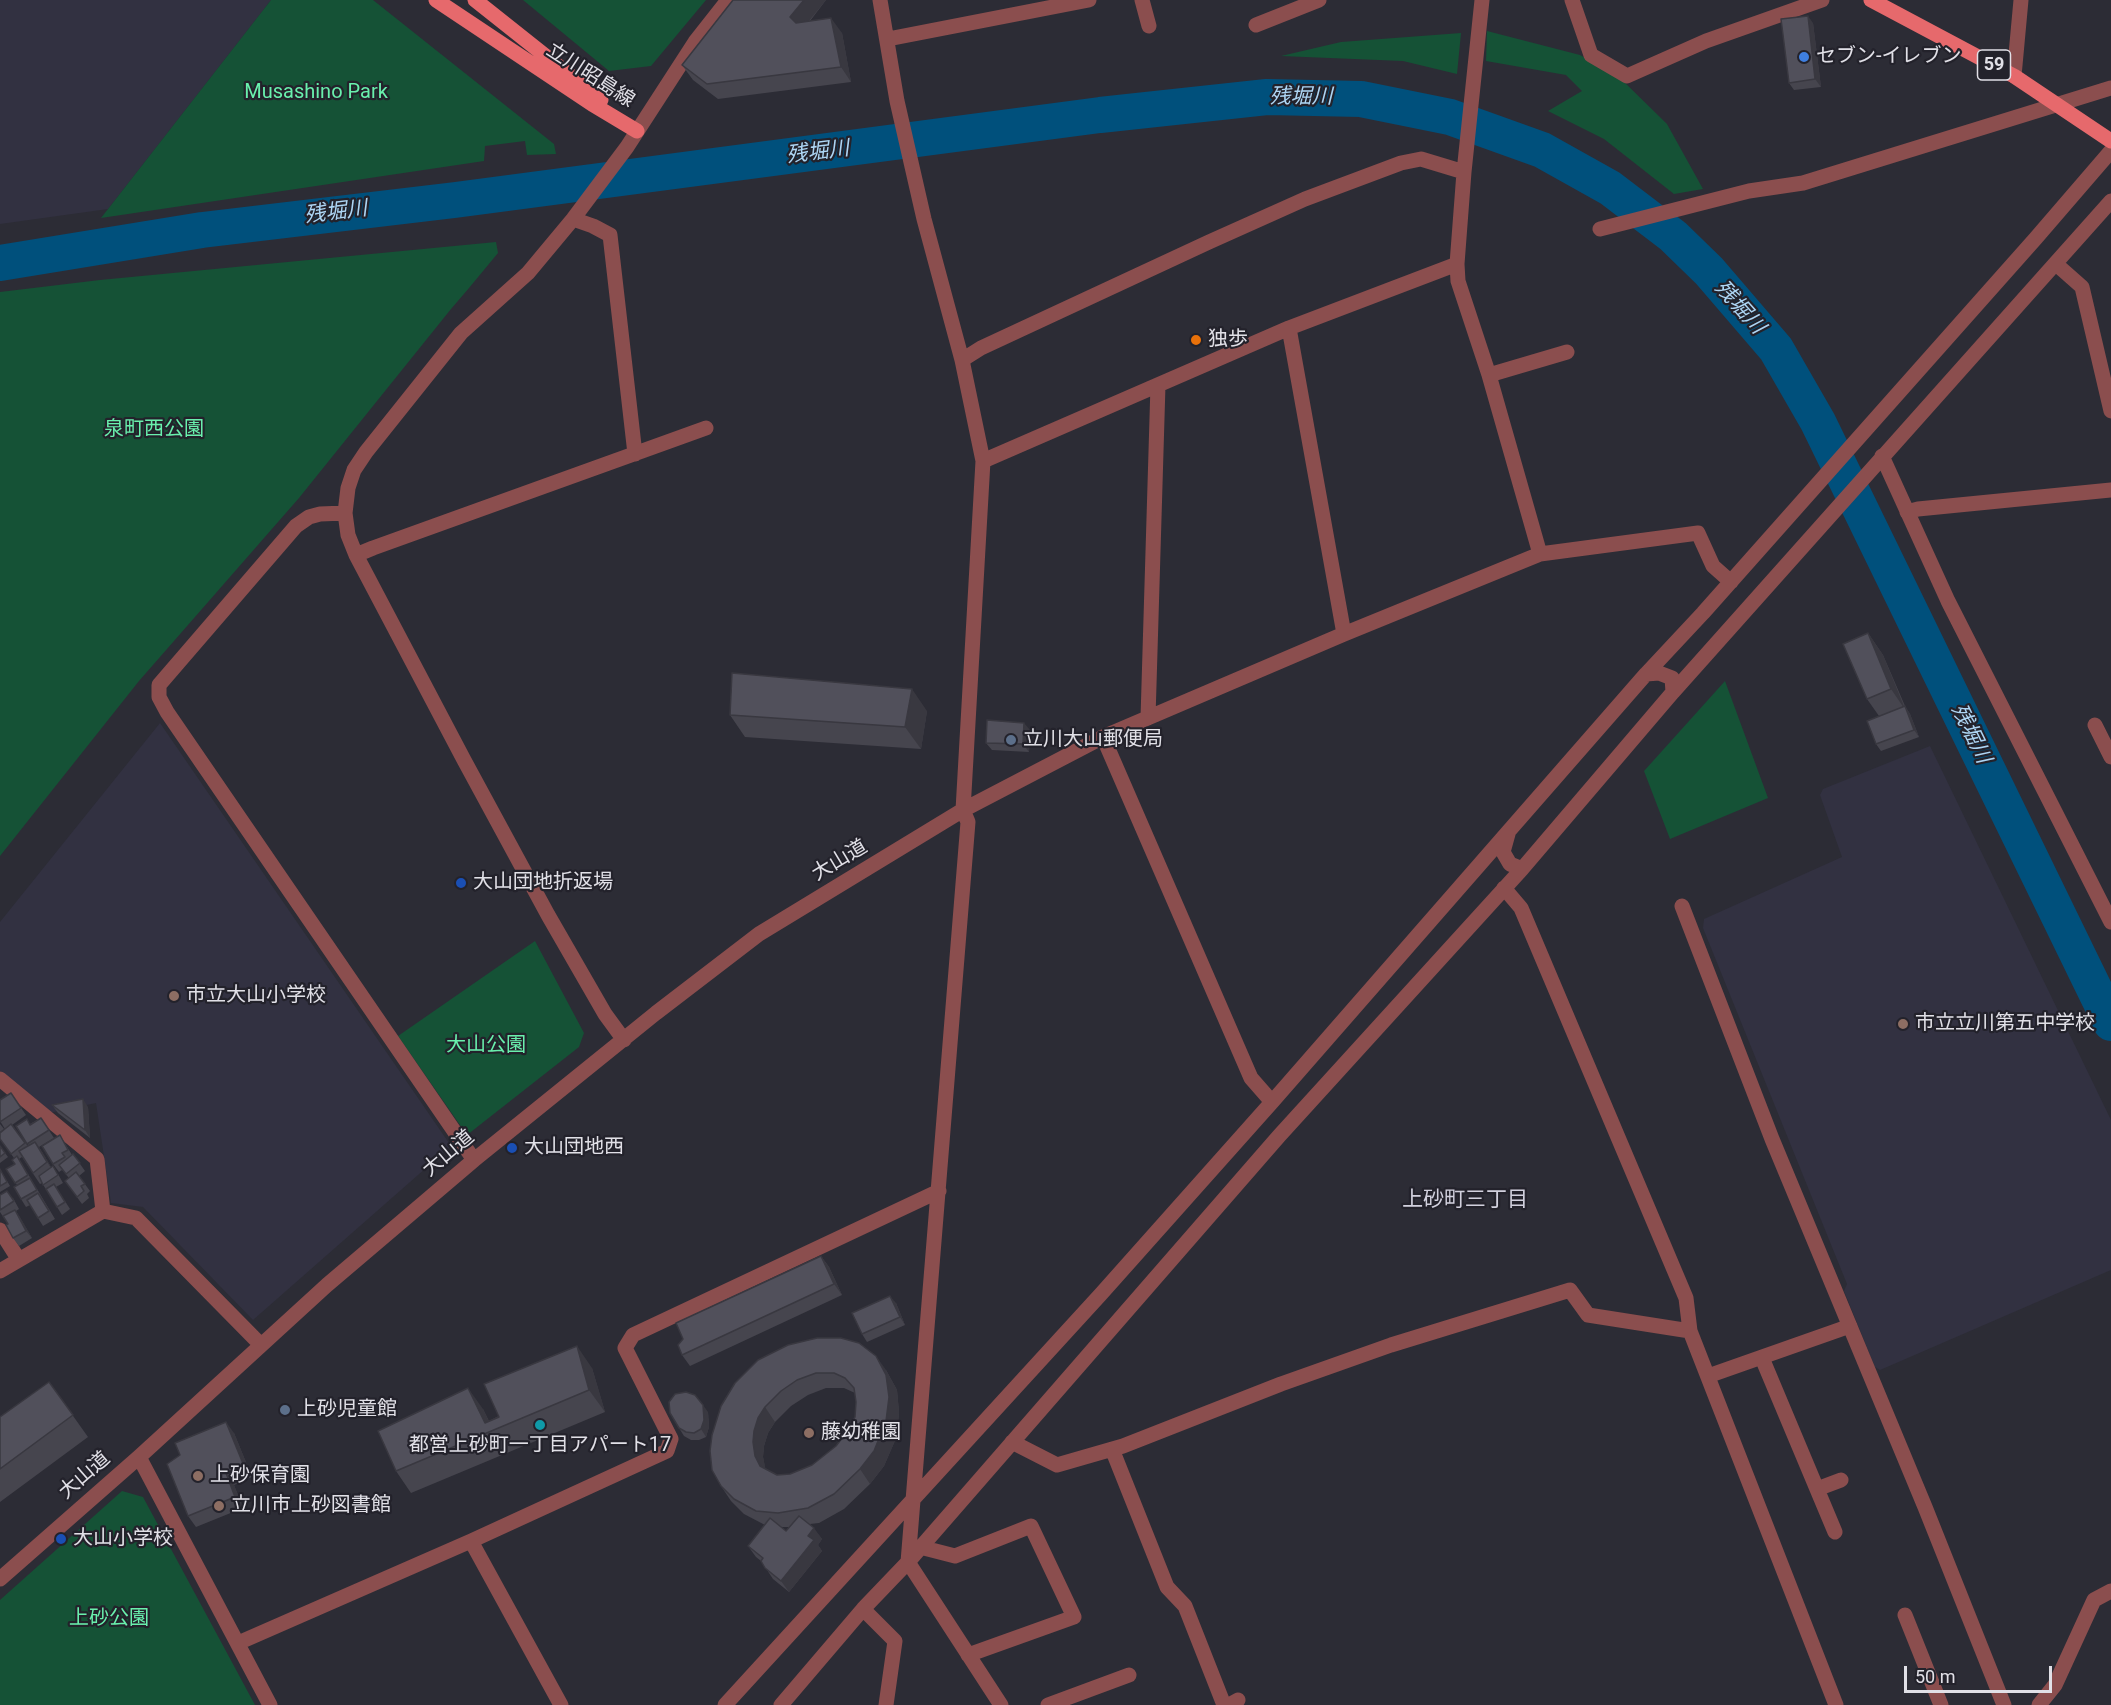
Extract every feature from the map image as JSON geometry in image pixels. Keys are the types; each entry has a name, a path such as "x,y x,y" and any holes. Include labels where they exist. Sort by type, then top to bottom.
{"main road":[{"name":"立川昭島線","path":"436,0 592,104 637,131"},
{"name":"立川昭島線","path":"475,0 637,131"},
{"name":"59","path":"1871,0 2014,76 2111,141"}],"street":[{"path":"624,1040 605,1014 548,915 356,555 348,535 345,513 348,488 354,470 366,452 460,333 528,273 575,215 627,147 695,42 728,0"},
{"path":"880,0 897,101 924,219 962,360 983,461 963,810 968,822 908,1562 1001,1705"},
{"path":"888,39 1089,0"},
{"path":"1142,0 1149,26"},
{"path":"1256,25 1319,0"},
{"path":"1482,0 1465,167 1457,264 1458,281 1490,375 1540,554"},
{"path":"1572,0 1591,55 1627,76 1706,41 1822,0"},
{"path":"2014,76 2021,0"},
{"path":"1600,229 1749,191 1803,183 2111,88"},
{"path":"725,1705 1101,1294 1646,674 1731,582 2111,151"},
{"path":"962,360 981,348 1305,199 1401,163 1420,159 1465,167"},
{"path":"781,1705 1279,1136 1522,869 1673,692 2111,201"},
{"path":"575,215 610,235 635,453"},
{"path":"983,461 1289,328 1457,264"},
{"path":"2056,264 2082,287 2111,411"},
{"path":"1289,328 1344,634"},
{"path":"1490,375 1567,352"},
{"path":"1148,718 1158,385"},
{"path":"356,555 706,428"},
{"path":"1882,456 1948,601 2111,922"},
{"path":"1907,512 1918,509 2111,490"},
{"path":"345,513 320,514 309,517 296,526 159,686 159,697 167,712 474,1160"},
{"name":"大山道","path":"0,1579 327,1285 474,1160 624,1040 759,934 963,810 1103,737 1344,634 1540,554 1698,533 1713,566 1731,582"},
{"path":"1646,674 1659,673 1672,678 1673,692"},
{"path":"2096,725 2111,757"},
{"path":"1103,737 1251,1078 1272,1102"},
{"path":"1509,832 1503,852 1510,864 1522,869"},
{"path":"1504,888 1521,908 1686,1298 1690,1331 1836,1705"},
{"path":"1682,906 1772,1139 2004,1705"},
{"path":"0,1079 97,1159 103,1211"},
{"path":"238,1643 471,1541 667,1451 671,1438 625,1348 633,1335 939,1191"},
{"path":"0,1271 103,1211 136,1218 261,1345"},
{"path":"0,1230 19,1260"},
{"path":"1012,1442 1057,1465 1112,1449 1369,1353 1570,1290 1588,1316 1690,1331"},
{"path":"1708,1376 1850,1326"},
{"path":"1762,1358 1834,1532"},
{"path":"1112,1449 1167,1587 1185,1606 1230,1703"},
{"path":"138,1457 270,1705"},
{"path":"1817,1489 1841,1480"},
{"path":"920,1547 955,1556 1031,1526 1074,1617 968,1655"},
{"path":"471,1541 561,1705"},
{"path":"2039,1705 2055,1685 2094,1600 2111,1590"},
{"path":"863,1609 895,1641 886,1705"},
{"path":"1905,1616 1941,1705"},
{"path":"1048,1705 1128,1675"}],"shaded area":[{"path":"0,0 271,0 108,209 0,224"},
{"name":"市立大山小学校","path":"160,723 451,1146 253,1320 143,1207 111,1203 96,1103 49,1113 0,1071 0,922"},
{"name":"市立立川第五中学校","path":"1930,746 2111,1120 2111,1270 1880,1370 1875,1367 1844,1291 1847,1284 1703,928 1704,919 1842,857 1820,795 1823,789"}],"green space":[{"name":"Musashino Park","path":"271,0 373,0 554,144 556,154 527,155 525,141 485,146 484,161 101,218"},
{"path":"523,0 706,0 651,66 609,71"},
{"path":"1487,31 1580,55 1619,77 1667,124 1703,189 1674,194 1604,139 1548,111 1582,91 1566,75 1486,61"},
{"path":"1461,33 1457,74 1403,61 1281,56 1341,42"},
{"name":"泉町西公園","path":"496,242 498,253 299,498 139,681 0,856 0,292 100,280"},
{"path":"1725,681 1768,798 1670,839 1644,771"},
{"name":"大山公園","path":"535,941 584,1033 579,1047 467,1135 398,1036"},
{"name":"上砂公園","path":"122,1491 143,1497 255,1705 0,1705 0,1600"}],"building":[{"path":"733,0 804,0 790,17 796,23 831,18 841,67 707,84 682,65"},
{"name":"セブン-イレブン","path":"1808,16 1815,79 1789,83 1781,19"},
{"path":"1868,633 1891,689 1867,699 1843,644"},
{"path":"732,673 912,689 905,727 730,715"},
{"path":"1905,706 1914,730 1876,744 1867,721"},
{"path":"987,720 1024,723 1023,744 986,743"},
{"path":"11,1093 21,1108 0,1122 0,1100"},
{"path":"83,1099 85,1130 52,1105"},
{"path":"41,1118 49,1130 27,1144 16,1126 27,1119 30,1125"},
{"path":"11,1124 25,1143 11,1154 0,1139 0,1133"},
{"path":"60,1135 68,1150 62,1153 65,1157 53,1164 42,1146"},
{"path":"35,1142 47,1162 33,1173 19,1151"},
{"path":"0,1146 5,1153 0,1157"},
{"path":"73,1154 80,1163 66,1174 59,1165"},
{"path":"17,1156 28,1175 15,1183 6,1169 15,1164 12,1160"},
{"path":"53,1166 58,1175 43,1185 39,1176"},
{"path":"0,1169 7,1182 0,1186"},
{"path":"76,1172 85,1184 81,1186 84,1191 77,1197 65,1181"},
{"path":"30,1178 37,1190 21,1199 14,1187"},
{"path":"54,1184 65,1202 57,1207 46,1189"},
{"path":"7,1191 14,1201 0,1210 0,1195"},
{"path":"38,1193 49,1211 38,1218 27,1200"},
{"path":"15,1210 26,1231 13,1238 3,1216"},
{"path":"821,1256 834,1284 682,1355 678,1345 683,1339 676,1323"},
{"path":"890,1296 900,1317 862,1334 852,1313"},
{"path":"817,1338 841,1338 859,1343 876,1356 886,1375 889,1397 886,1421 874,1451 860,1469 834,1494 808,1508 778,1513 756,1511 734,1499 721,1486 712,1470 710,1451 712,1435 721,1406 735,1383 758,1360 788,1345","holes":["816,1373 834,1373 845,1378 854,1388 856,1402 855,1417 836,1446 812,1465 790,1474 777,1475 760,1466 755,1456 753,1442 758,1418 765,1407 781,1391 797,1380"]},
{"path":"577,1346 589,1390 396,1471 378,1431 468,1388 485,1423 499,1417 484,1384"},
{"path":"49,1382 73,1415 0,1469 0,1417"},
{"path":"686,1392 695,1395 703,1405 704,1420 701,1429 694,1433 679,1428 670,1413 669,1402 675,1394"},
{"path":"226,1422 244,1466 226,1473 235,1497 188,1516 167,1464 180,1455 175,1443"},
{"path":"799,1516 814,1528 808,1536 814,1540 781,1581 765,1568 761,1561 763,1558 748,1546 770,1518 786,1531"}],"waterway":[{"name":"残堀川","path":"0,263 202,230 455,200 1100,115 1267,97 1361,99 1450,117 1542,150 1610,188 1673,236 1709,271 1776,349 1818,422 2111,1023"}],"place":[{"name":"セブン-イレブン","path":"1804,57"},
{"name":"独歩","path":"1196,340"},
{"name":"立川大山郵便局","path":"1011,740"},
{"name":"大山団地折返場","path":"461,883"},
{"name":"市立大山小学校","path":"174,996"},
{"name":"市立立川第五中学校","path":"1903,1024"},
{"name":"大山団地西","path":"512,1148"},
{"name":"上砂児童館","path":"285,1410"},
{"name":"都営上砂町一丁目アパート17","path":"540,1425"},
{"name":"藤幼稚園","path":"809,1433"},
{"name":"上砂保育園","path":"198,1476"},
{"name":"立川市上砂図書館","path":"219,1506"},
{"name":"大山小学校","path":"61,1539"}],"district":[{"name":"上砂町三丁目","path":"1465,1201"}]}
